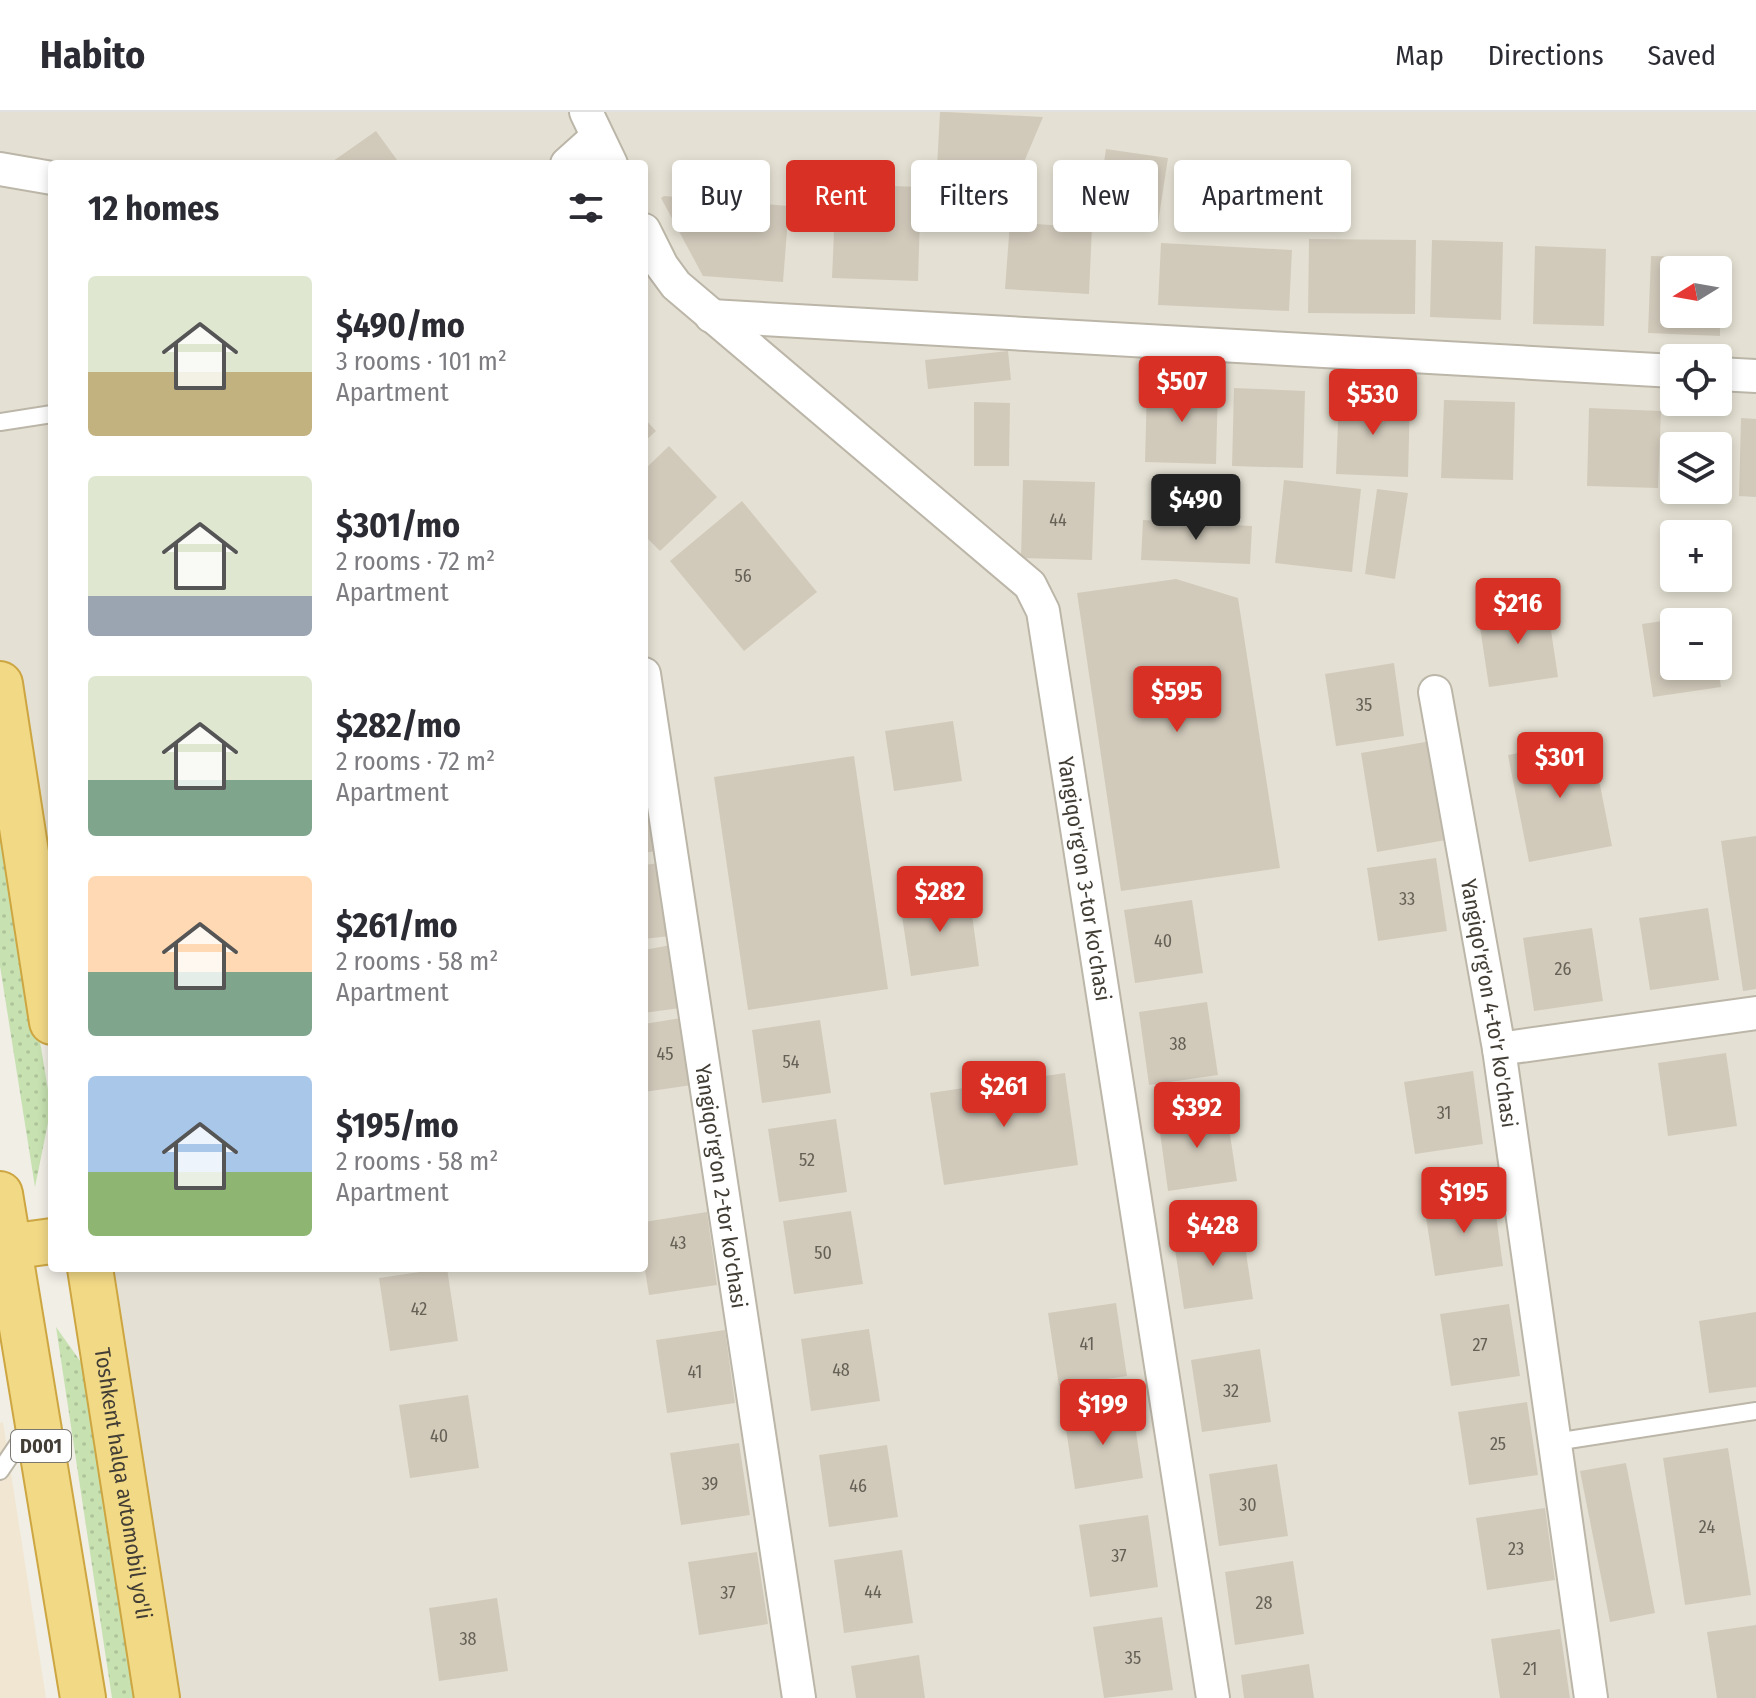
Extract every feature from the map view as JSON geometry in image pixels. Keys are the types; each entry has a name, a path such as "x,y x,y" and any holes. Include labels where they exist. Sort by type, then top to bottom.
{"highway":[{"path":"0,684 48,996"},
{"name":"D001","path":"0,1194 83,1698"},
{"path":"8,1247 48,1242"},
{"name":"Toshkent halqa avtomobil yo'li","path":"91,1272 157,1698"}],"street":[{"path":"572,160 598,138"},
{"path":"0,169 48,177"},
{"name":"Yangiqo'rg'on 3-tor ko'chasi","path":"648,238 676,285 1030,585 1043,611 1213,1698"},
{"path":"711,316 1660,370"},
{"path":"1732,375 1756,376"},
{"name":"Yangiqo'rg'on 4-to'r ko'chasi","path":"1435,692 1499,1049 1591,1698"},
{"name":"Yangiqo'rg'on 2-tor ko'chasi","path":"648,700 799,1698"},
{"path":"1499,1049 1756,1013"}],"lane":[{"path":"0,422 48,415"},
{"path":"1555,1442 1756,1411"},
{"path":"0,1471 36,1417"}],"shaded area":[{"path":"0,112 1756,112 1756,1698 157,1698 91,1272 648,1272 648,160 48,160 48,996 0,684"},
{"path":"3,1422 46,1698 0,1698 0,1423"}],"green space":[{"path":"0,799 48,1090 48,1123 35,1187 0,966"},
{"path":"56,1327 88,1372 136,1698 112,1698"}],"building":[{"path":"940,112 1043,117 1025,160 937,160"},
{"path":"376,131 397,160 335,160"},
{"path":"1106,149 1168,158 1158,223 1158,160 1104,160"},
{"path":"895,186 911,187 911,232 920,232 918,281 832,278 834,232 895,232"},
{"path":"672,197 672,218 661,198"},
{"path":"770,204 786,206 783,282 703,276 679,232 770,232"},
{"path":"1037,224 1053,225 1053,232 1092,232 1089,294 1005,289 1009,232 1037,232"},
{"path":"1309,239 1416,240 1415,314 1308,313"},
{"path":"1432,240 1503,242 1501,320 1430,317"},
{"path":"1161,243 1292,250 1289,311 1158,305"},
{"path":"1535,246 1606,249 1604,326 1533,324"},
{"path":"1651,256 1660,256 1660,328 1720,328 1720,336 1648,333"},
{"path":"1008,351 1011,380 928,389 925,360"},
{"path":"1147,384 1218,386 1216,464 1145,462"},
{"path":"1234,388 1305,391 1303,468 1232,466"},
{"path":"1339,397 1410,399 1408,477 1336,474"},
{"path":"1444,400 1515,402 1513,480 1441,478"},
{"path":"974,402 1010,403 1009,466 974,466"},
{"path":"1589,408 1660,411 1658,488 1587,486"},
{"path":"1741,418 1756,419 1756,497 1739,496"},
{"path":"648,422 656,431 648,438"},
{"path":"669,446 717,497 660,551 648,539 648,466"},
{"path":"1023,480 1095,482 1092,560 1021,558"},
{"path":"1284,480 1361,489 1352,572 1275,563"},
{"path":"1377,489 1408,493 1395,579 1365,574"},
{"path":"742,501 817,592 744,651 670,561"},
{"path":"1143,520 1252,526 1250,564 1141,560"},
{"path":"1176,579 1238,598 1280,868 1121,891 1077,593"},
{"path":"1547,604 1558,677 1489,687 1478,614"},
{"path":"1660,621 1660,680 1720,680 1721,687 1653,697 1642,624"},
{"path":"1394,663 1404,736 1336,746 1325,674"},
{"path":"953,721 962,781 894,791 885,731"},
{"path":"1591,739 1612,846 1529,862 1508,755"},
{"path":"1431,741 1446,840 1377,852 1361,753"},
{"path":"854,756 888,989 748,1010 714,777"},
{"path":"648,796 656,851 648,852"},
{"path":"1756,836 1756,989 1743,991 1721,841"},
{"path":"1436,858 1447,931 1378,941 1367,868"},
{"path":"659,863 670,936 648,939 648,864"},
{"path":"969,893 979,966 911,976 900,903"},
{"path":"1192,900 1203,973 1135,983 1124,910"},
{"path":"1708,908 1719,980 1650,990 1639,918"},
{"path":"1592,928 1603,1001 1534,1011 1523,938"},
{"path":"671,945 680,1008 648,1012 648,949"},
{"path":"1207,1002 1218,1075 1149,1085 1139,1012"},
{"path":"681,1018 692,1085 648,1091 648,1023"},
{"path":"820,1020 831,1093 762,1103 752,1030"},
{"path":"1726,1053 1737,1126 1668,1136 1658,1063"},
{"path":"1473,1071 1483,1144 1415,1154 1404,1082"},
{"path":"1065,1073 1078,1165 944,1185 930,1093"},
{"path":"1226,1108 1237,1181 1168,1191 1158,1118"},
{"path":"836,1119 847,1192 779,1202 768,1129"},
{"path":"1493,1193 1503,1266 1435,1276 1424,1204"},
{"path":"851,1211 863,1284 794,1294 783,1221"},
{"path":"707,1212 717,1285 649,1295 645,1272 648,1272 648,1221"},
{"path":"1242,1226 1253,1299 1184,1309 1173,1236"},
{"path":"420,1272 448,1272 458,1341 390,1351 379,1278"},
{"path":"1116,1303 1127,1376 1059,1386 1048,1313"},
{"path":"1509,1304 1520,1376 1451,1386 1440,1314"},
{"path":"1756,1312 1756,1387 1709,1393 1699,1321"},
{"path":"869,1329 880,1401 811,1411 801,1339"},
{"path":"725,1330 735,1403 667,1413 656,1340"},
{"path":"1260,1349 1271,1422 1202,1432 1191,1360"},
{"path":"468,1395 479,1468 410,1478 399,1405"},
{"path":"1527,1402 1538,1475 1469,1485 1458,1412"},
{"path":"1132,1406 1143,1478 1075,1489 1064,1416"},
{"path":"739,1443 750,1515 681,1525 670,1453"},
{"path":"887,1445 898,1517 829,1527 819,1455"},
{"path":"1728,1448 1751,1595 1685,1605 1663,1458"},
{"path":"1626,1463 1655,1613 1610,1622 1580,1471"},
{"path":"1277,1464 1288,1536 1219,1546 1209,1474"},
{"path":"1545,1508 1555,1580 1487,1590 1476,1518"},
{"path":"1148,1515 1158,1587 1090,1597 1079,1525"},
{"path":"902,1550 913,1623 844,1633 834,1560"},
{"path":"757,1552 768,1624 699,1635 688,1562"},
{"path":"1293,1561 1304,1634 1235,1645 1225,1572"},
{"path":"497,1598 508,1671 439,1681 429,1608"},
{"path":"1162,1617 1173,1690 1104,1698 1093,1627"},
{"path":"1756,1625 1756,1698 1717,1698 1707,1632"},
{"path":"1560,1629 1570,1698 1500,1698 1491,1639"},
{"path":"919,1655 925,1698 856,1698 851,1666"},
{"path":"1309,1664 1314,1698 1244,1698 1241,1675"}]}
